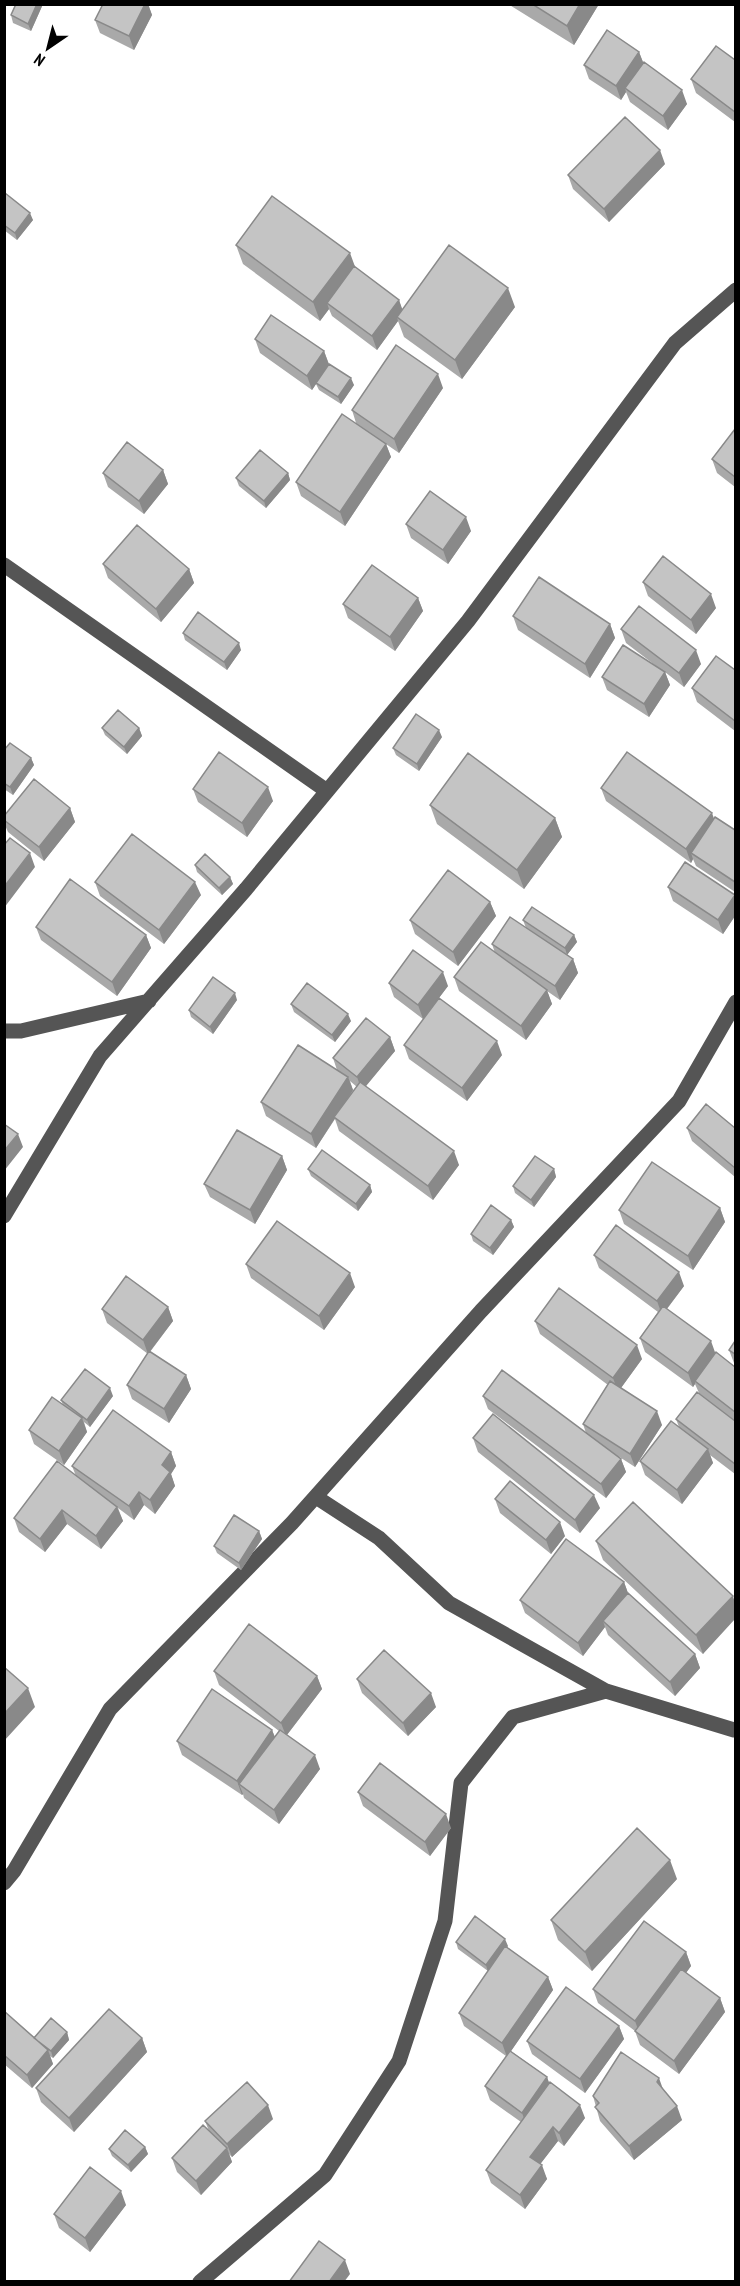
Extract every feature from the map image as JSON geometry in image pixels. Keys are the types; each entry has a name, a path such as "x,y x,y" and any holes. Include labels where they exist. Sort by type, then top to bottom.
{"street":[{"path":"4,1216 100,1056 246,890 468,621 675,342 735,290"},
{"path":"4,565 327,791"},
{"path":"4,1031 21,1031 149,1001"},
{"path":"4,1882 14,1871 110,1709 316,1497 481,1311 679,1101 735,1002"},
{"path":"316,1497 379,1538 449,1603 606,1691 735,1729"},
{"path":"200,2282 325,2175 399,2061 445,1921 461,1783 513,1717 606,1691"}],"building":[{"path":"16,4 37,4 28,24 11,15"},
{"path":"103,4 145,4 129,36 95,20"},
{"path":"532,4 580,4 567,26"},
{"path":"607,30 639,52 616,86 584,65"},
{"path":"716,46 735,60 735,112 691,79"},
{"path":"644,62 682,90 663,116 625,88"},
{"path":"625,117 660,150 604,209 568,175"},
{"path":"5,193 30,213 15,233 4,225"},
{"path":"272,196 350,253 313,302 236,245"},
{"path":"449,245 508,288 455,360 397,317"},
{"path":"354,266 399,300 372,336 327,303"},
{"path":"271,315 324,351 307,376 255,339"},
{"path":"396,345 438,374 394,439 352,410"},
{"path":"329,364 351,378 338,397 316,383"},
{"path":"342,414 386,444 340,512 296,482"},
{"path":"735,429 735,477 712,459"},
{"path":"127,442 163,470 139,501 103,473"},
{"path":"260,450 288,473 264,501 236,478"},
{"path":"430,491 466,517 443,550 406,524"},
{"path":"137,525 189,569 156,609 103,564"},
{"path":"663,556 711,594 691,620 643,582"},
{"path":"372,565 418,598 390,637 343,604"},
{"path":"539,577 610,624 585,664 513,616"},
{"path":"639,606 696,650 679,673 621,629"},
{"path":"198,612 239,643 224,662 183,633"},
{"path":"623,645 665,672 644,704 602,677"},
{"path":"716,656 735,670 735,721 692,688"},
{"path":"118,710 139,728 124,747 102,728"},
{"path":"416,714 439,730 417,764 393,748"},
{"path":"10,743 31,758 10,787 4,783 4,750"},
{"path":"219,752 268,787 242,823 193,789"},
{"path":"627,752 712,813 686,849 601,788"},
{"path":"468,753 555,818 517,870 430,805"},
{"path":"34,779 70,808 39,847 4,820 4,816"},
{"path":"715,817 735,830 735,882 691,853"},
{"path":"132,834 195,882 159,930 95,882"},
{"path":"10,838 30,853 4,887 4,845"},
{"path":"205,854 230,877 219,888 195,865"},
{"path":"685,862 735,895 718,920 668,887"},
{"path":"448,870 490,902 453,952 410,920"},
{"path":"70,879 146,935 112,982 36,927"},
{"path":"532,907 574,935 565,948 523,920"},
{"path":"510,917 573,959 555,986 492,944"},
{"path":"481,942 547,990 521,1026 454,977"},
{"path":"413,950 443,972 418,1005 389,983"},
{"path":"213,977 235,993 210,1027 189,1010"},
{"path":"307,983 348,1014 332,1035 291,1004"},
{"path":"439,998 497,1041 462,1088 404,1045"},
{"path":"366,1018 390,1037 357,1077 333,1058"},
{"path":"298,1045 348,1077 311,1134 261,1102"},
{"path":"360,1082 454,1151 428,1186 334,1117"},
{"path":"706,1104 735,1128 735,1168 687,1128"},
{"path":"4,1124 18,1134 4,1151"},
{"path":"237,1130 282,1156 250,1210 204,1184"},
{"path":"322,1150 370,1185 356,1204 308,1169"},
{"path":"535,1156 554,1169 531,1200 513,1186"},
{"path":"652,1162 720,1208 688,1256 619,1210"},
{"path":"491,1205 511,1220 490,1248 471,1234"},
{"path":"277,1221 350,1273 319,1316 246,1264"},
{"path":"616,1225 679,1272 657,1301 594,1255"},
{"path":"126,1276 168,1307 143,1340 102,1309"},
{"path":"559,1288 637,1345 613,1378 535,1321"},
{"path":"663,1306 711,1341 688,1373 640,1338"},
{"path":"735,1341 735,1354 729,1350"},
{"path":"149,1351 186,1375 164,1409 127,1385"},
{"path":"716,1352 735,1367 735,1412 695,1381"},
{"path":"85,1369 110,1388 87,1420 61,1400"},
{"path":"502,1370 621,1459 601,1484 483,1396"},
{"path":"610,1381 657,1411 630,1454 583,1424"},
{"path":"697,1392 735,1421 735,1464 676,1419"},
{"path":"52,1397 82,1418 59,1451 29,1430"},
{"path":"113,1410 171,1452 162,1465 170,1472 150,1500 139,1492 129,1506 72,1466"},
{"path":"493,1414 594,1495 575,1520 473,1438"},
{"path":"671,1421 708,1449 677,1490 640,1461"},
{"path":"57,1461 117,1507 96,1536 62,1510 40,1539 14,1518"},
{"path":"510,1481 560,1522 546,1540 495,1499"},
{"path":"633,1502 733,1596 696,1635 596,1541"},
{"path":"234,1515 259,1531 239,1563 214,1546"},
{"path":"566,1539 624,1582 578,1643 520,1600"},
{"path":"628,1593 695,1654 670,1682 603,1621"},
{"path":"249,1624 317,1676 281,1723 214,1671"},
{"path":"384,1650 431,1693 403,1723 357,1679"},
{"path":"4,1667 28,1688 4,1714"},
{"path":"212,1689 272,1730 237,1781 177,1741"},
{"path":"280,1730 315,1755 274,1810 239,1784"},
{"path":"380,1763 446,1814 425,1842 358,1792"},
{"path":"637,1828 670,1860 585,1952 551,1920"},
{"path":"475,1916 505,1939 486,1965 456,1942"},
{"path":"644,1921 686,1952 635,2021 593,1989"},
{"path":"505,1946 548,1977 502,2043 459,2013"},
{"path":"681,1969 720,1998 674,2061 635,2031"},
{"path":"566,1987 619,2026 580,2079 527,2041"},
{"path":"109,2009 142,2038 69,2118 36,2088"},
{"path":"4,2011 48,2050 27,2075 4,2055"},
{"path":"51,2018 67,2032 51,2051 34,2038"},
{"path":"510,2051 547,2077 522,2113 485,2086"},
{"path":"621,2052 659,2078 657,2082 677,2106 629,2146 595,2107 599,2103 593,2096"},
{"path":"247,2082 268,2105 227,2144 205,2121"},
{"path":"550,2082 580,2105 559,2133 553,2127 530,2157 542,2165 520,2195 486,2170"},
{"path":"203,2125 227,2148 196,2181 172,2158"},
{"path":"125,2130 145,2147 128,2165 109,2149"},
{"path":"90,2167 121,2191 85,2238 54,2214"},
{"path":"319,2241 345,2260 329,2282 289,2282"}]}
